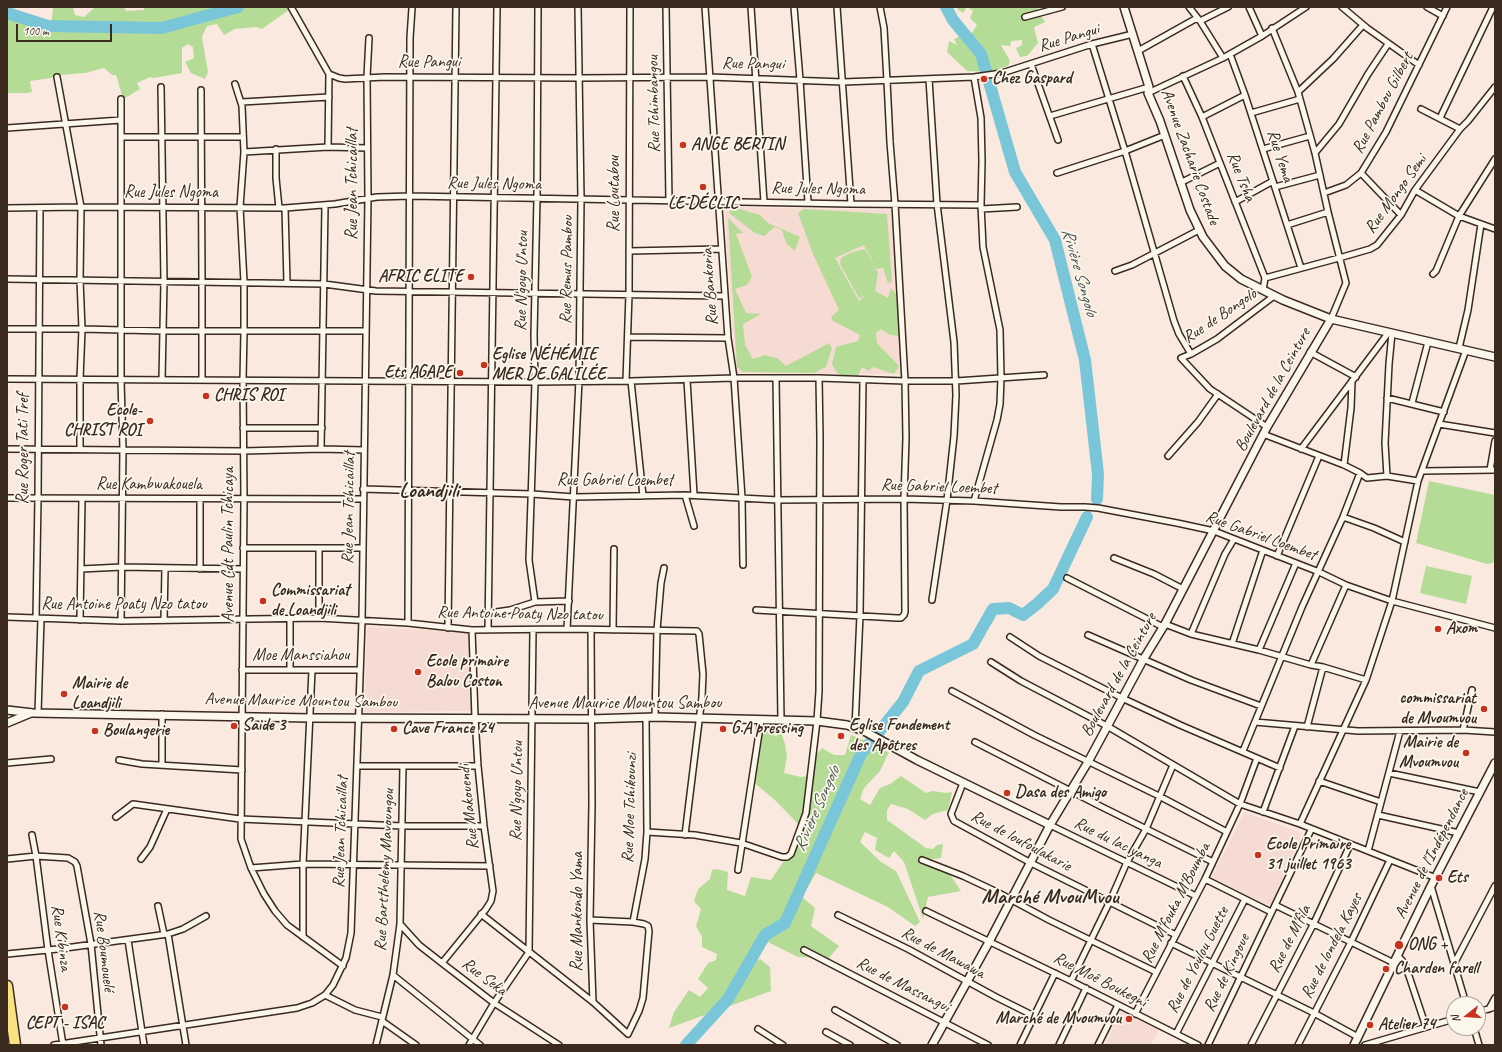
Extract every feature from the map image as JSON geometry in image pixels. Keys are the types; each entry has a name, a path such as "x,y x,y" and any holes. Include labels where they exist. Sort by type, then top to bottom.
{"highway":[{"path":"7,986 15,1045"}],"street":[{"path":"291,7 329,74 328,147"},
{"path":"448,628 456,7"},
{"path":"488,630 497,7"},
{"name":"Rue N'goyo U'ntou","path":"535,602 529,560 535,382 534,335 536,294 538,7"},
{"name":"Rue Remus Pambou","path":"568,629 579,380 582,199 578,7"},
{"name":"Rue Loutabou","path":"630,7 628,381 643,496"},
{"name":"Rue Tchimbangou","path":"666,7 669,201"},
{"name":"Rue Bankoria","path":"705,7 719,201 724,296 734,378 742,498 743,565"},
{"path":"751,7 764,202"},
{"path":"794,7 808,202"},
{"path":"837,7 851,204"},
{"path":"756,610 897,618 904,615 904,499 906,438 905,381 884,28 880,7"},
{"path":"1025,17 1062,7"},
{"path":"1189,7 1223,58"},
{"path":"1138,51 1228,7"},
{"path":"1249,7 1262,36"},
{"path":"1342,7 1388,44 1419,65"},
{"path":"1427,7 1443,16"},
{"name":"Rue Pambou Gilbert","path":"1324,193 1346,185 1361,173 1386,132 1447,7"},
{"path":"1440,118 1493,7"},
{"path":"408,623 412,8"},
{"name":"Avenue Zacharie Costade","path":"1127,8 1149,90 1190,210 1202,237 1225,266 1241,278 1274,296 1331,319 1495,357"},
{"path":"1050,116 1109,99 1149,90 1183,76 1223,58 1262,36 1303,8"},
{"path":"1298,92 1333,58 1363,25"},
{"path":"1272,28 1298,92 1315,153 1346,283 1331,319"},
{"name":"Rue Pangui","path":"329,74 339,78 710,77 843,82 974,77 993,75 1092,44 1133,34"},
{"name":"Rue Jean Tchicaillat","path":"54,1045 183,1026 270,1011 298,1008 312,1003 325,995 333,985 343,966 349,947 354,865 362,620 368,198 367,77 369,38"},
{"path":"1092,44 1125,151 1174,321 1179,334 1191,354"},
{"path":"1315,153 1339,124 1368,74 1388,44"},
{"name":"Rue Yema","path":"1230,54 1245,94 1301,268"},
{"path":"1031,64 1058,140"},
{"name":"Rue Tsha","path":"1183,76 1202,117 1265,278"},
{"path":"57,77 81,207 80,280 82,329 80,449"},
{"path":"974,77 980,118 982,161 981,207 984,260 1000,330 1001,378 1000,404 997,420 974,501"},
{"path":"929,79 938,204 953,335 956,381 954,436 947,500 932,600"},
{"name":"Avenue Cdt Paulin Tchicaya","path":"234,84 242,102 244,152 240,207 244,282 242,451 244,500 242,770 240,819 243,847 251,868 264,894 275,911 287,925 343,966"},
{"path":"161,87 164,281 162,380"},
{"name":"Rue Mongo Semi","path":"1265,278 1370,249 1377,245 1401,216 1415,190 1460,129 1495,87"},
{"path":"201,90 202,380"},
{"path":"1202,117 1245,94"},
{"path":"242,102 329,97"},
{"path":"121,99 121,380 123,449 121,621"},
{"path":"1251,113 1300,100"},
{"path":"1421,109 1460,129"},
{"path":"7,128 121,120"},
{"path":"1058,173 1125,151 1165,135"},
{"path":"1263,149 1310,136"},
{"path":"121,137 243,137"},
{"path":"244,152 328,147 367,148"},
{"path":"276,149 276,178 282,208 287,283"},
{"path":"1433,274 1436,271 1459,216 1495,159"},
{"path":"1180,183 1220,163"},
{"path":"1361,173 1401,216"},
{"path":"1275,188 1320,175"},
{"path":"1235,202 1273,181"},
{"path":"1415,190 1459,216 1495,229"},
{"name":"Rue Jules Ngoma","path":"7,208 282,208 324,206 368,198 410,196 629,201 938,204 981,207 1017,207"},
{"path":"321,449 324,206"},
{"name":"Rue Roger Tati Tref","path":"36,713 39,619 38,450 40,208"},
{"path":"1287,225 1328,212"},
{"path":"1300,824 1366,680 1392,600 1418,481 1444,412 1463,349 1481,224"},
{"path":"1115,271 1132,265 1199,230"},
{"path":"629,251 721,248"},
{"path":"1263,290 1265,278"},
{"path":"7,279 287,283 324,284 366,289 410,291 724,296"},
{"name":"Rue de Bongolo","path":"1218,394 1210,389 1181,358 1217,339 1274,296"},
{"name":"Boulevard de la Ceinture","path":"932,1045 966,981 989,942 1050,825 1088,762 1143,660 1164,625 1265,431 1310,352 1331,319"},
{"path":"7,330 82,329 164,331 365,331"},
{"path":"1301,449 1391,332"},
{"path":"1387,476 1385,443 1391,332"},
{"path":"628,337 728,338"},
{"path":"1412,403 1428,342"},
{"path":"1310,352 1354,379"},
{"path":"7,379 535,382 579,380 628,381 734,378 819,378 956,381 1044,375"},
{"path":"776,378 781,720"},
{"path":"647,832 695,835 741,843 782,857 787,857 791,854 806,813 817,721 820,667 818,613 820,437 819,378"},
{"path":"1344,465 1354,379"},
{"path":"687,380 694,495"},
{"path":"855,728 860,615 863,380"},
{"path":"1168,456 1198,422 1218,394 1265,431 1301,449 1344,465 1367,478 1387,476 1418,481"},
{"path":"1387,398 1444,412"},
{"path":"1439,424 1495,433"},
{"path":"243,428 322,428"},
{"path":"1422,471 1492,470 1495,441"},
{"path":"7,449 242,451 321,449 364,450"},
{"path":"1277,556 1319,456"},
{"path":"1243,751 1302,606 1319,572 1343,517 1360,473"},
{"name":"Rue Gabriel Loembet","path":"363,488 532,494 574,497 694,495 778,500 947,500 1054,507 1098,508 1214,531 1319,572 1346,585 1392,600 1495,628"},
{"path":"685,495 694,526"},
{"name":"Rue Kambwakouela","path":"7,498 244,500 363,499"},
{"path":"80,620 82,499"},
{"path":"200,499 200,569"},
{"path":"1343,517 1374,528 1404,542"},
{"path":"1191,634 1225,554 1234,539"},
{"path":"243,548 362,548"},
{"path":"319,548 319,618"},
{"path":"613,630 614,549"},
{"path":"1232,644 1263,550"},
{"path":"1114,558 1154,574 1183,589"},
{"path":"1259,650 1296,563"},
{"path":"81,568 122,567 243,569"},
{"path":"164,620 165,568"},
{"path":"655,717 657,630 660,582 664,568"},
{"path":"1066,578 1164,625 1191,634 1259,650 1282,658 1323,667 1366,680"},
{"path":"1311,665 1346,585"},
{"path":"489,613 510,610 535,602 569,601"},
{"name":"Rue Antoine Poaty Nzo tatou","path":"7,617 121,621 319,618 408,623 472,630 568,629 697,631 699,634 703,674 699,719"},
{"path":"290,619 290,669"},
{"name":"Rue Makouendi","path":"442,963 482,914 491,901 492,891 478,766 472,630"},
{"name":"Rue N'goyo U'ntou","path":"529,952 533,630"},
{"name":"Rue Mankondo Yama","path":"591,630 590,719 592,804 590,920 593,1002"},
{"path":"1088,635 1191,680 1261,706"},
{"path":"1010,637 1039,656 1122,698 1280,768"},
{"path":"991,662 1022,681 1107,726 1240,804 1300,824 1311,830 1436,878"},
{"path":"1307,727 1323,667"},
{"name":"Moe Manssiahou","path":"242,670 360,670"},
{"path":"303,937 303,864 312,670"},
{"path":"1462,730 1472,690"},
{"path":"952,691 1034,735 1159,796 1227,832"},
{"name":"Avenue Maurice Mountou Sambou","path":"7,710 36,713 162,714 310,718 590,719 655,717 817,721 847,725 864,731 963,783 1050,825"},
{"path":"7,723 36,713"},
{"path":"162,714 162,765"},
{"name":"Rue Moe Tchikounzi","path":"633,922 645,859 647,832 646,718"},
{"path":"685,835 699,719"},
{"path":"738,870 761,720"},
{"path":"1255,722 1358,731 1462,730 1495,732"},
{"path":"1263,812 1295,726"},
{"path":"1368,852 1400,731"},
{"path":"975,742 1213,862"},
{"name":"Rue M'fouka M'Boumba","path":"1135,1014 1205,879 1240,804 1257,758"},
{"path":"7,763 51,759"},
{"path":"119,760 142,764 242,770"},
{"name":"Avenue de l'Indépendance","path":"1354,1045 1431,886 1495,763"},
{"path":"1071,980 1110,901 1127,862 1146,829 1173,765"},
{"path":"357,766 478,766"},
{"name":"Rue Bartthelemy Mavoungou","path":"376,1045 393,975 400,924 403,766"},
{"path":"1389,773 1480,792"},
{"path":"1319,781 1382,802"},
{"name":"Rue de loufoulakarie","path":"963,783 951,814 954,821 1031,863 1176,935"},
{"path":"116,817 133,804 240,819 403,826 484,826"},
{"path":"141,859 150,847 167,809"},
{"path":"1378,815 1459,833"},
{"name":"Rue du lac yanga","path":"1050,825 1196,896"},
{"name":"Rue de Kingoue","path":"1208,1045 1311,830"},
{"name":"Rue Kibinza","path":"32,835 62,1044"},
{"name":"Rue de M'fila","path":"1251,1045 1314,923 1350,845"},
{"path":"7,859 36,856"},
{"name":"Rue Boumouelé","path":"36,856 68,858 75,862 77,866 91,944 100,1038 102,1045"},
{"path":"922,860 963,876 997,892 1010,900 1156,972"},
{"name":"Rue de londela Kayes","path":"1298,1045 1351,942 1390,860"},
{"path":"251,868 303,864 490,866"},
{"path":"1205,879 1271,912"},
{"path":"1431,886 1464,996"},
{"path":"1454,964 1495,886"},
{"name":"Rue de Youlou Guette","path":"1176,1034 1245,899"},
{"path":"1275,904 1394,963"},
{"path":"158,906 166,934 186,1045"},
{"name":"Rue Moê Boukegni","path":"926,911 1071,980 1198,1045"},
{"name":"Rue Mankondo Yama","path":"482,914 593,1002"},
{"name":"Rue de Mawawa","path":"838,915 908,949 1034,1016"},
{"path":"7,954 128,940 166,934 183,930 206,916"},
{"path":"590,920 644,924 648,926 649,931 643,998 639,1011 628,1034 593,1002"},
{"name":"Rue Seka","path":"400,924 419,945 494,1003 559,1045"},
{"path":"128,940 144,1045"},
{"path":"1171,943 1314,1013 1358,1037"},
{"name":"Rue de Massangui","path":"804,950 988,1045"},
{"path":"469,1045 494,1003 529,952"},
{"path":"1398,956 1406,964 1426,1027"},
{"path":"1020,1045 1055,973"},
{"path":"393,975 480,1045"},
{"path":"1059,1045 1086,988"},
{"path":"325,995 355,1010 382,1019 416,1045"},
{"path":"1492,1008 1495,998"},
{"path":"1098,1045 1118,1005"},
{"path":"835,1010 896,1045"},
{"path":"1365,1045 1446,1021"},
{"path":"758,1029 783,1045"},
{"path":"826,1032 850,1045"}],"shaded area":[{"path":"724,207 891,210 903,374 736,373"},
{"name":"Ecole primaire Balou Coston","path":"367,627 468,632 471,711 364,712"},
{"name":"Ecole Primaire 31 juillet 1963","path":"1244,812 1302,833 1271,905 1266,904 1212,877"},
{"name":"Marché de Mvoumvou","path":"1122,1009 1159,1029 1151,1045 1105,1045"}],"green space":[{"path":"7,7 15,7 10,20 46,28 52,19 53,7 73,7 75,15 84,17 95,7 124,7 126,11 144,10 144,7 285,7 290,9 262,29 256,27 235,29 224,35 217,24 207,26 202,37 208,72 205,79 191,73 185,62 194,58 193,47 188,44 182,48 182,73 154,78 150,77 137,83 140,89 125,98 122,95 116,75 112,75 104,68 85,73 61,75 30,81 32,92 7,93"},
{"path":"958,7 967,7 963,13 957,9"},
{"path":"967,7 1037,7 1045,22 1034,27 1038,43 1027,56 1020,57 1016,48 1022,45 1022,40 1011,41 1010,46 1001,45 1010,61 1008,66 989,72 967,71 947,52 949,41 957,45 954,39 965,34 961,29 963,27 971,34 977,25 970,18 973,11"},
{"path":"733,207 760,215 768,223 800,237 795,251 786,243 782,230 775,227 764,236 755,233 729,213"},
{"path":"804,209 887,214 892,282 888,283 883,268 876,269 864,245 835,258 859,301 865,296 859,298 840,264 841,258 850,253 865,249 878,273 875,291 888,298 891,288 896,294 900,336 890,335 881,329 876,333 877,343 899,366 894,374 873,367 869,371 862,367 855,382 837,373 832,364 836,347 858,341 860,335 833,321 831,317 839,310 813,254 798,213"},
{"path":"728,218 743,233 736,234 752,277 747,285 735,289 746,313 761,314 743,324 745,345 753,359 765,355 777,358 786,366 829,343 832,348 826,367 814,373 743,372 737,367"},
{"path":"1429,481 1495,495 1495,553 1493,563 1487,564 1416,543"},
{"path":"1426,566 1472,576 1466,604 1420,593"},
{"path":"767,728 776,737 780,729 785,744 787,757 784,773 801,777 809,776 816,755 822,748 834,755 845,755 851,735 869,742 877,749 889,752 880,771 864,788 860,799 870,805 880,788 890,784 901,776 926,793 933,791 946,793 952,792 948,810 933,814 925,820 908,809 891,804 887,810 887,820 926,848 933,849 937,845 943,844 941,858 927,860 951,876 961,891 928,897 923,919 904,862 894,851 889,858 875,850 877,838 865,832 860,842 881,862 896,871 920,922 915,926 888,907 816,873 802,897 815,908 811,926 839,946 829,958 798,957 768,942 758,954 755,962 760,959 770,967 771,991 669,1028 674,1012 689,990 700,997 708,988 698,979 708,963 716,960 717,954 702,947 702,937 696,926 701,909 694,901 698,889 710,879 712,870 717,869 728,872 727,890 745,896 751,877 771,880 785,859 792,857 802,828 776,801 752,781 759,729"}],"waterway":[{"path":"7,13 48,26 162,28 238,7"},
{"name":"Rivière Songolo","path":"946,7 953,20 981,54 1015,172 1055,240 1085,360 1098,474 1097,499"},
{"name":"Rivière Songolo","path":"686,1045 728,999 765,935 785,923 861,754 903,702 919,671 973,644 993,609 1009,608 1023,615 1037,604 1053,589 1087,517"}],"place":[{"name":"Chez Gaspard","path":"984,79"},
{"name":"ANGE BERTIN","path":"683,145"},
{"name":"LE DÉCLIC","path":"703,187"},
{"name":"AFRIC ELITE","path":"471,277"},
{"name":"Eglise NÉHÉMIE MER DE GALILÉE","path":"484,365"},
{"name":"Ets AGAPE","path":"460,373"},
{"name":"CHRIS ROI","path":"206,396"},
{"name":"Ecole- CHRIST ROI","path":"150,421"},
{"name":"Commissariat de Loandjili","path":"263,601"},
{"name":"Axom","path":"1438,629"},
{"name":"Ecole primaire Balou Coston","path":"418,672"},
{"name":"Mairie de Loandjili","path":"64,694"},
{"name":"commissariat de Mvoumvou","path":"1484,709"},
{"name":"Saide 3","path":"234,726"},
{"name":"Cave France 24","path":"394,729"},
{"name":"G.A pressing","path":"723,729"},
{"name":"Boulangerie","path":"95,731"},
{"name":"Eglise Fondement des Apôtres","path":"841,736"},
{"name":"Mairie de Mvoumvou","path":"1466,753"},
{"name":"Dasa des Amigo","path":"1007,793"},
{"name":"Ecole Primaire 31 juillet 1963","path":"1258,855"},
{"name":"Ets","path":"1439,878"},
{"name":"ONG +","path":"1399,945"},
{"name":"Charden farell","path":"1386,969"},
{"name":"CEPT - ISAC","path":"65,1007"},
{"name":"Marché de Mvoumvou","path":"1129,1019"},
{"name":"Atelier 74","path":"1370,1025"}],"district":[{"name":"Loandjili","path":"429,491"},
{"name":"Marché MvouMvou","path":"1050,897"}]}
